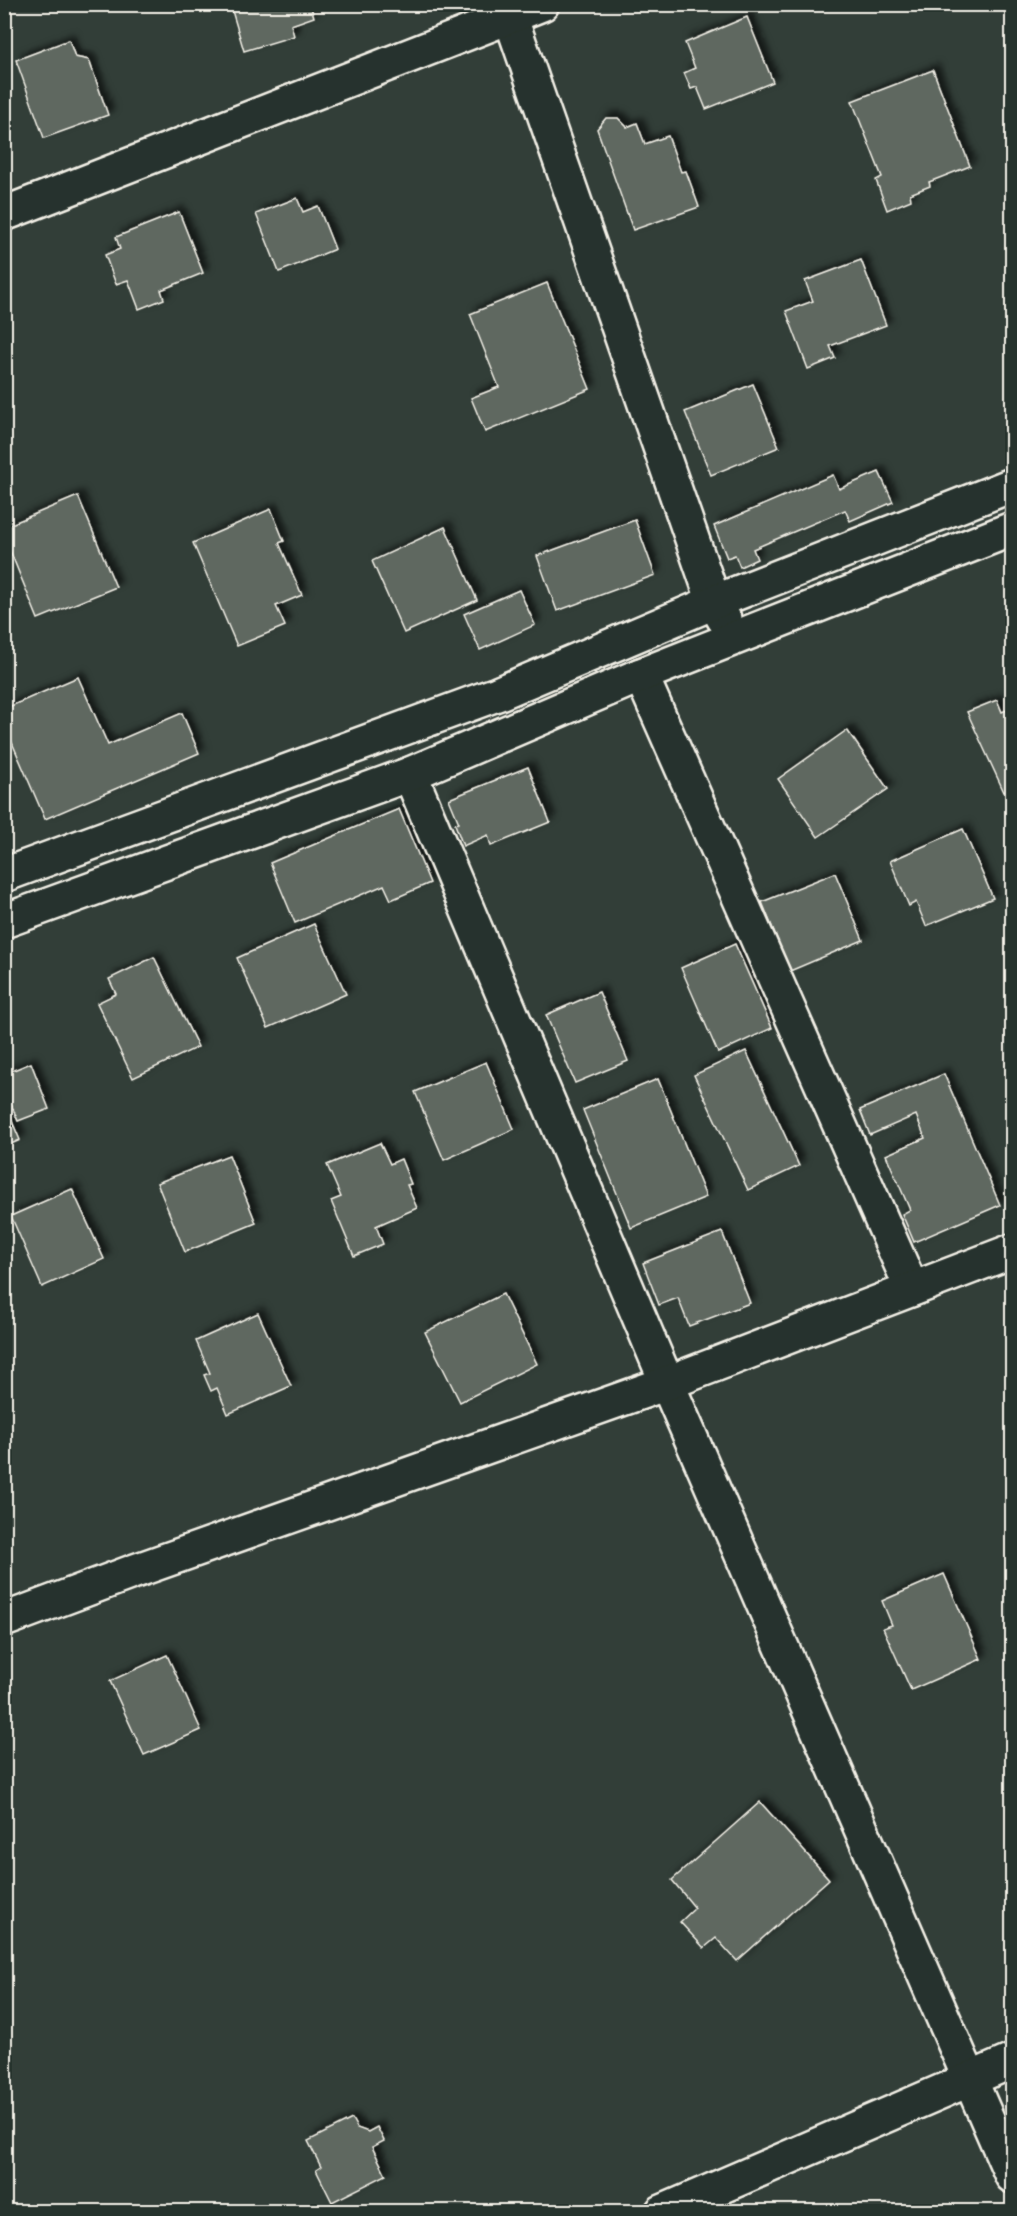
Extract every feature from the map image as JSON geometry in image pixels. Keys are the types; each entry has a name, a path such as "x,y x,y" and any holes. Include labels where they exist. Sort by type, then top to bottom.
{"street":[{"path":"4,214 542,4"},
{"path":"510,16 714,602 736,639"},
{"path":"4,875 497,694 714,602 1012,485"},
{"path":"4,921 410,774 641,675 1012,529"},
{"path":"641,675 912,1289"},
{"path":"410,774 667,1383 1012,2176"},
{"path":"4,1620 135,1571 667,1383 1012,1251"},
{"path":"662,2211 1012,2061"}],"building":[{"path":"230,4 310,4 314,17 291,25 294,36 244,51"},
{"path":"747,17 773,82 706,109 697,87 691,89 684,73 695,68 685,43"},
{"path":"69,40 75,57 89,60 108,115 44,138 16,60"},
{"path":"933,70 970,166 929,182 930,186 910,194 911,200 887,210 876,180 882,177 852,101"},
{"path":"606,118 618,118 627,127 637,123 645,144 668,136 681,172 686,171 699,207 633,230 597,129"},
{"path":"297,198 303,212 318,206 335,249 279,272 256,214"},
{"path":"179,212 203,273 161,290 164,299 139,309 128,280 116,284 105,255 120,249 116,237"},
{"path":"861,260 886,325 830,346 835,358 808,369 786,311 813,301 805,281"},
{"path":"547,283 590,389 485,432 471,398 499,387 470,314"},
{"path":"753,384 779,447 711,475 685,412"},
{"path":"879,472 893,502 850,521 845,510 753,549 757,559 740,567 735,555 727,558 714,526 833,475 839,489"},
{"path":"78,496 116,587 38,619 4,536 4,527"},
{"path":"271,509 284,541 279,543 302,595 276,606 285,626 237,646 193,543"},
{"path":"635,520 655,575 557,611 537,556"},
{"path":"445,527 477,600 404,633 372,561"},
{"path":"519,590 535,625 480,650 464,614"},
{"path":"78,677 108,745 182,713 199,753 45,819 4,724 4,709"},
{"path":"997,700 1002,712 1012,708 1012,788 1004,792 967,712"},
{"path":"847,730 888,789 818,837 778,779"},
{"path":"528,767 550,822 491,846 488,835 463,846 455,824 459,823 449,799"},
{"path":"399,809 430,883 391,900 384,885 295,923 270,863"},
{"path":"963,829 993,898 926,926 916,902 909,906 890,861"},
{"path":"835,873 863,940 790,971 762,902"},
{"path":"314,924 346,994 268,1028 237,958"},
{"path":"735,944 772,1028 718,1053 681,968"},
{"path":"154,957 198,1047 133,1078 97,1003 116,994 109,979"},
{"path":"599,992 628,1061 575,1083 546,1015"},
{"path":"746,1051 799,1166 748,1190 694,1075"},
{"path":"486,1062 514,1129 444,1160 415,1092"},
{"path":"31,1063 49,1109 18,1121 4,1087 4,1074"},
{"path":"944,1074 1000,1205 914,1242 902,1214 910,1210 886,1155 925,1138 916,1115 870,1135 860,1110"},
{"path":"658,1079 706,1197 631,1228 583,1110"},
{"path":"8,1112 20,1140 4,1147 4,1114"},
{"path":"380,1143 390,1164 401,1159 411,1184 407,1185 417,1208 376,1226 383,1244 354,1256 331,1201 341,1197 327,1165"},
{"path":"229,1155 256,1223 185,1252 157,1183"},
{"path":"72,1189 104,1259 42,1287 11,1216"},
{"path":"722,1232 750,1303 689,1326 678,1298 659,1305 643,1263"},
{"path":"503,1294 537,1364 460,1402 425,1332"},
{"path":"258,1313 291,1386 228,1414 217,1388 211,1391 204,1375 210,1373 196,1341"},
{"path":"944,1574 981,1659 911,1690 883,1628 892,1625 882,1601"},
{"path":"167,1655 201,1730 144,1755 110,1681"},
{"path":"760,1802 829,1879 737,1961 716,1938 704,1948 680,1922 695,1908 672,1880"},
{"path":"352,2119 357,2128 368,2132 377,2127 384,2141 372,2147 386,2175 332,2202 316,2170 321,2167 308,2141"}]}
